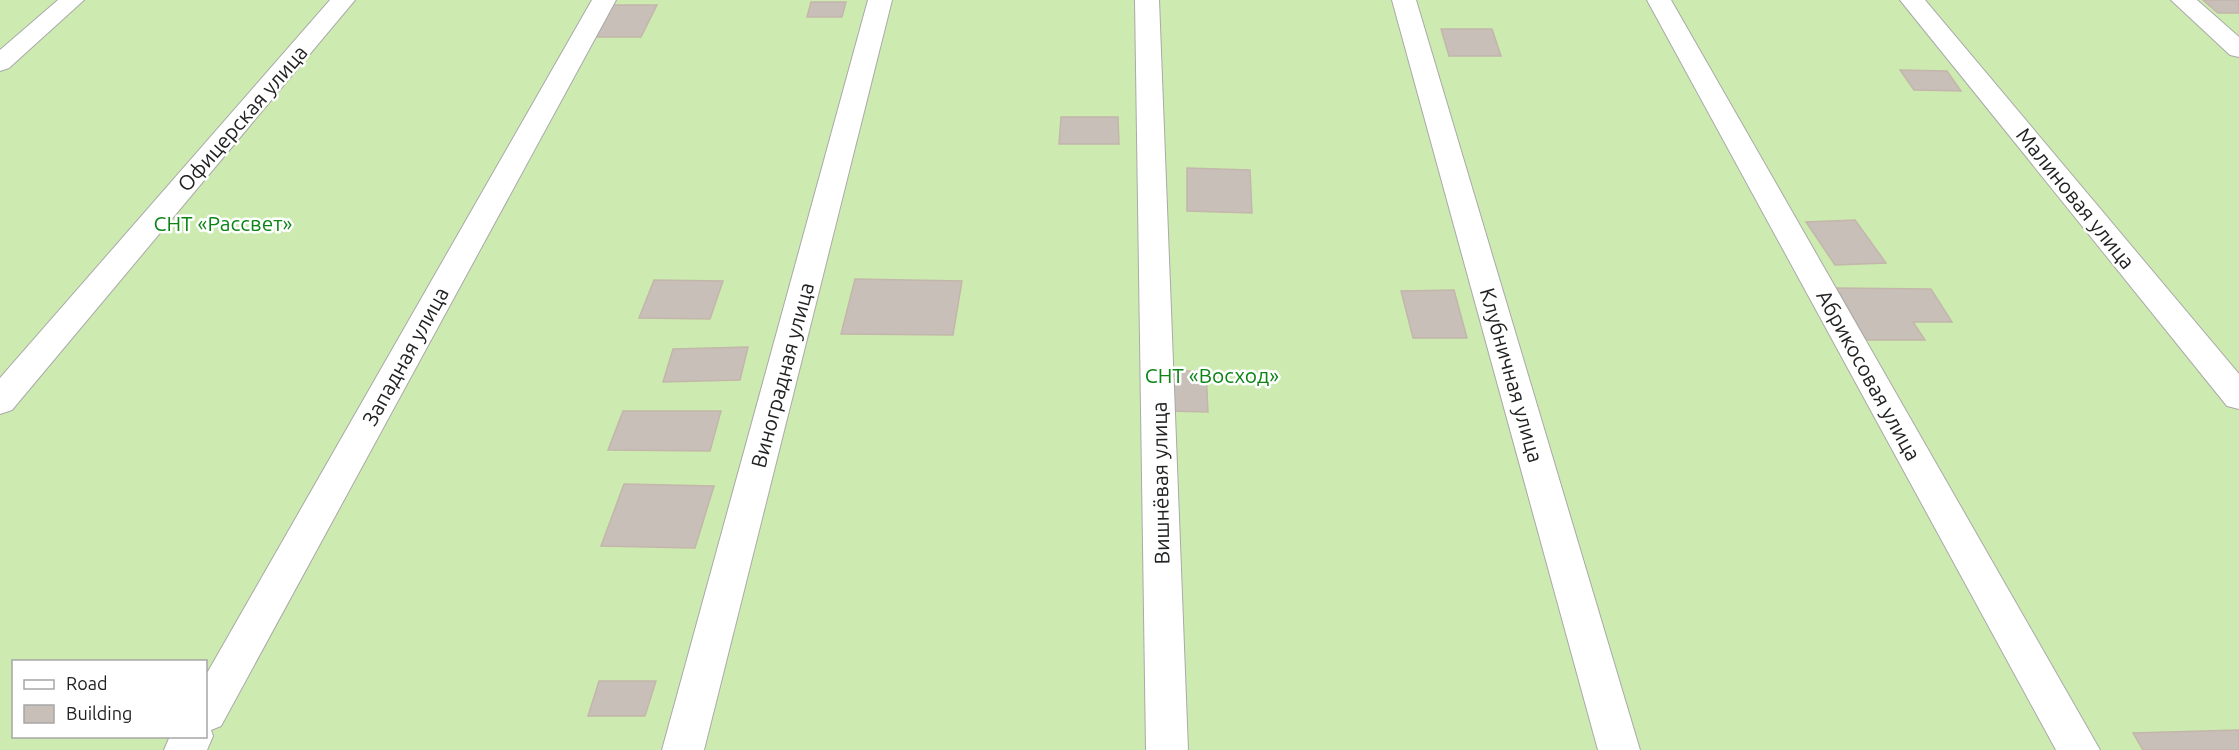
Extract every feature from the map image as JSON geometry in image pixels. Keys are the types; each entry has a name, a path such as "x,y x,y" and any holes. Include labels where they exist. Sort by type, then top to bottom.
{"street":[{"path":"0,63 72,0"},
{"name":"Офицерская улица","path":"0,401 344,0"},
{"name":"Западная улица","path":"207,711 604,0"},
{"name":"Виноградная улица","path":"683,750 880,0"},
{"name":"Вишнёвая улица","path":"1147,0 1167,750"},
{"name":"Клубничная улица","path":"1404,0 1619,750"},
{"name":"Абрикосовая улица","path":"1659,0 2079,750"},
{"name":"Малиновая улица","path":"1912,0 2239,397"},
{"path":"2183,0 2239,50"}],"green space":[{"name":"СНТ «Восход»","path":"0,0 2239,0 2239,750 0,750"}],"building":[{"path":"2203,0 2239,0 2239,13 2218,13"},
{"path":"811,2 846,2 842,17 807,17"},
{"path":"609,5 657,5 641,37 592,37"},
{"path":"1441,29 1492,29 1501,56 1449,56"},
{"path":"1900,70 1947,71 1961,91 1914,90"},
{"path":"1061,117 1118,117 1119,144 1059,144"},
{"path":"1187,168 1250,170 1252,213 1187,211"},
{"path":"1855,220 1886,263 1835,265 1806,222"},
{"path":"855,279 962,281 953,335 841,334"},
{"path":"654,280 723,281 710,319 639,318"},
{"path":"1837,288 1931,289 1952,322 1913,322 1925,340 1866,340"},
{"path":"1454,290 1467,338 1413,338 1401,291"},
{"path":"748,347 740,380 663,382 673,349"},
{"path":"1167,371 1206,371 1208,412 1168,411"},
{"path":"623,411 721,411 710,451 608,450"},
{"path":"624,484 714,486 695,548 601,546"},
{"path":"599,681 656,681 645,716 588,716"},
{"path":"2239,730 2239,750 2143,750 2133,733"}],"park label":[{"name":"СНТ «Рассвет»","path":"223,223"}]}
